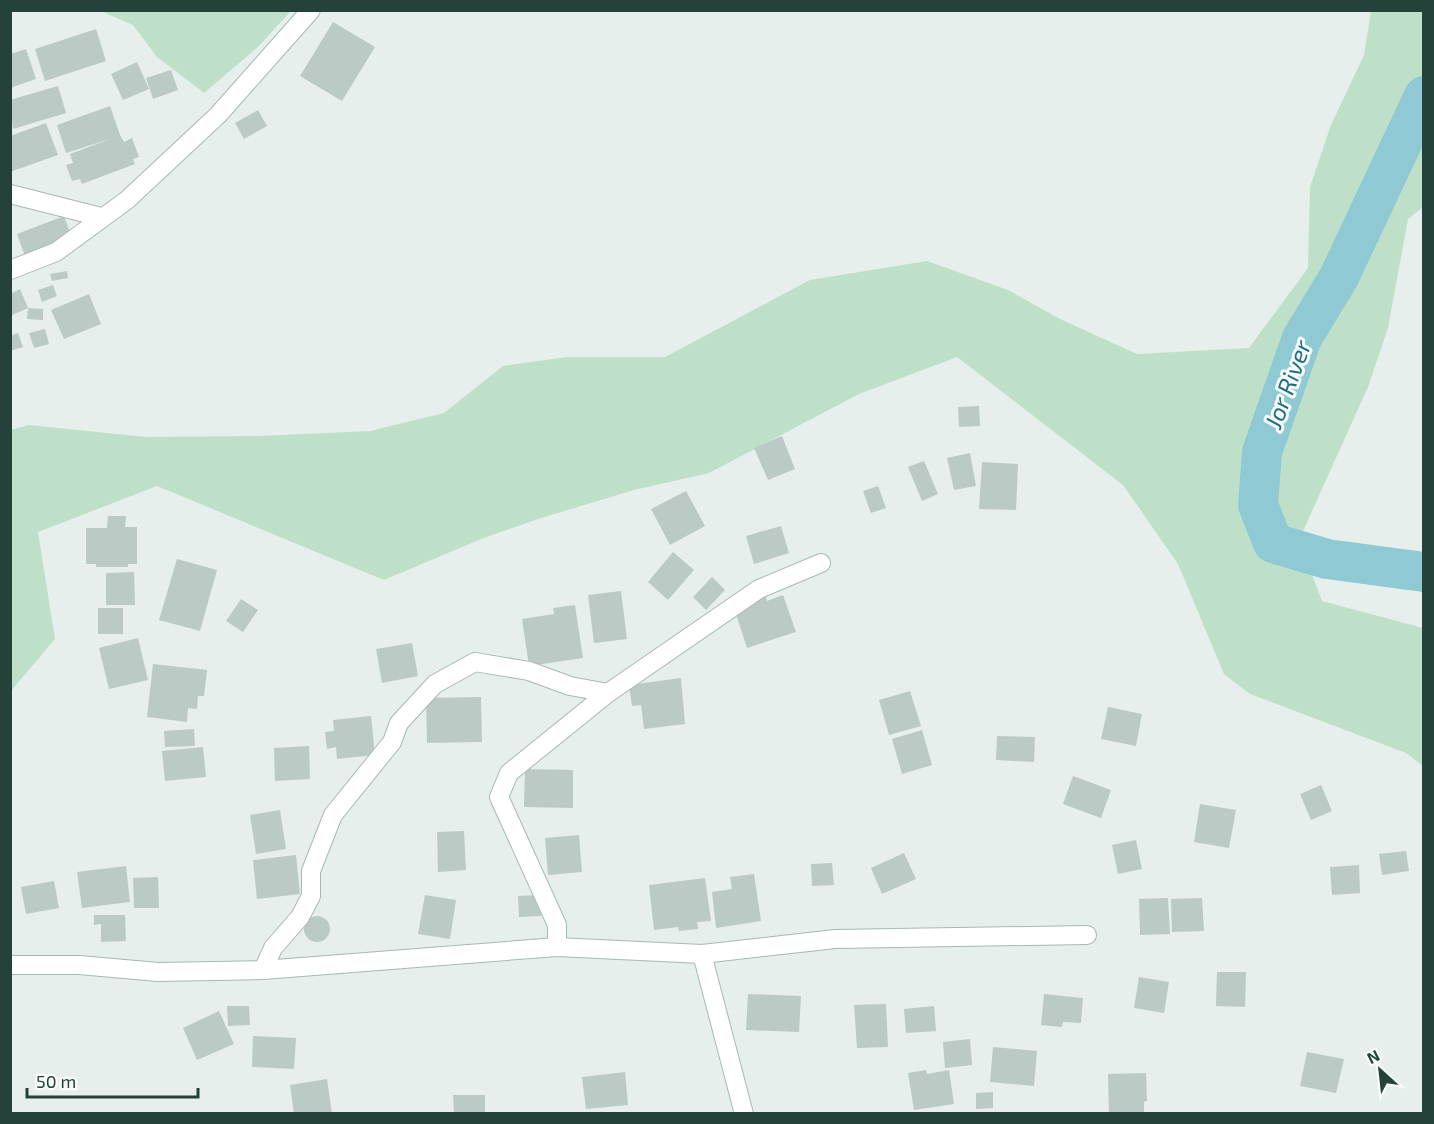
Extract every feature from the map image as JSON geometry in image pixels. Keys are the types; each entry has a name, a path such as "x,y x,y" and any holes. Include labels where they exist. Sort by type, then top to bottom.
{"street":[{"path":"10,270 56,252 127,200 218,116 311,10"},
{"path":"10,194 101,217"},
{"path":"557,947 557,925 499,797 509,773 608,693 759,589 821,563"},
{"path":"263,970 273,948 300,917 311,896 311,871 333,815 392,742 399,723 435,684 475,662 529,671 570,686 608,693"},
{"path":"10,965 79,965 158,972 263,970 557,947 702,954 836,939 1087,935"},
{"path":"702,954 744,1113"}],"green space":[{"path":"101,11 291,11 258,47 204,93 157,57 133,25"},
{"path":"1371,11 1423,11 1423,207 1408,219 1388,328 1368,387 1299,540 1322,601 1423,628 1423,766 1406,753 1250,694 1224,674 1178,564 1123,485 957,357 859,394 709,473 634,490 538,519 481,539 384,580 157,486 38,532 55,639 11,691 11,430 29,425 146,437 259,436 370,431 444,413 503,366 567,357 665,357 810,280 927,261 1008,290 1060,319 1137,354 1249,348 1308,268 1310,187 1331,125 1364,55"}],"building":[{"path":"333,22 375,47 342,101 300,76"},
{"path":"96,29 106,61 45,81 35,49"},
{"path":"26,49 36,79 10,88 10,54"},
{"path":"137,62 149,89 123,100 111,74"},
{"path":"171,70 178,90 153,99 146,78"},
{"path":"58,86 66,113 13,129 10,100"},
{"path":"110,106 120,135 124,142 132,138 139,157 133,159 135,164 82,184 80,179 72,181 66,165 73,163 70,154 113,138 66,153 57,125"},
{"path":"258,110 267,126 244,139 235,123"},
{"path":"46,123 58,155 10,172 10,136"},
{"path":"64,216 72,238 25,256 17,234"},
{"path":"67,271 68,278 52,281 50,274"},
{"path":"53,285 57,296 42,302 38,290"},
{"path":"20,289 28,308 10,316 10,294"},
{"path":"89,294 101,324 64,339 51,310"},
{"path":"28,308 43,309 43,320 27,319"},
{"path":"45,329 49,344 34,348 29,333"},
{"path":"18,333 23,347 10,351 10,336"},
{"path":"979,406 980,426 959,427 958,407"},
{"path":"782,436 795,469 768,480 754,448"},
{"path":"970,453 976,486 954,490 947,458"},
{"path":"924,461 938,494 922,501 908,467"},
{"path":"982,462 1018,464 1016,510 979,509"},
{"path":"878,486 886,508 871,513 863,491"},
{"path":"686,491 705,526 670,545 651,509"},
{"path":"108,516 126,516 125,527 137,527 137,564 128,564 128,567 96,567 96,564 86,564 86,528 107,528"},
{"path":"781,526 789,553 754,564 746,536"},
{"path":"673,552 694,570 668,600 648,582"},
{"path":"177,559 217,570 200,631 159,620"},
{"path":"134,572 135,605 106,605 106,573"},
{"path":"712,577 725,590 706,610 693,597"},
{"path":"621,591 627,639 594,643 588,595"},
{"path":"765,594 767,601 783,595 796,632 747,648 735,611 754,605 752,599"},
{"path":"241,599 258,610 243,632 226,621"},
{"path":"575,605 583,658 529,666 522,619 554,614 553,608"},
{"path":"98,608 123,608 123,634 98,634"},
{"path":"138,638 148,680 109,689 99,648"},
{"path":"412,643 418,676 382,683 376,649"},
{"path":"153,664 207,670 204,696 198,696 197,709 188,708 187,722 147,717"},
{"path":"681,678 685,724 644,729 641,705 632,706 629,685"},
{"path":"910,691 921,726 889,735 879,700"},
{"path":"481,697 482,742 427,743 426,698"},
{"path":"1108,707 1142,714 1136,746 1101,739"},
{"path":"371,716 375,755 337,759 336,747 327,749 325,732 334,731 333,720"},
{"path":"194,729 195,746 165,747 164,731"},
{"path":"922,730 932,765 902,774 892,739"},
{"path":"997,736 1035,737 1034,762 996,760"},
{"path":"309,746 310,779 275,781 274,748"},
{"path":"203,747 206,777 165,781 162,751"},
{"path":"525,769 573,770 573,808 524,807"},
{"path":"1073,776 1111,790 1101,818 1063,804"},
{"path":"1321,785 1332,811 1311,820 1300,794"},
{"path":"1200,804 1236,810 1229,848 1194,842"},
{"path":"280,810 286,849 256,854 250,815"},
{"path":"464,831 466,870 438,872 437,832"},
{"path":"579,835 582,872 548,875 545,838"},
{"path":"1136,840 1142,869 1118,874 1112,845"},
{"path":"1406,851 1409,871 1382,875 1379,854"},
{"path":"904,853 916,879 882,894 871,868"},
{"path":"296,855 300,894 257,899 253,860"},
{"path":"832,863 834,885 812,886 811,864"},
{"path":"1359,865 1360,893 1332,895 1330,867"},
{"path":"126,866 130,902 82,908 77,872"},
{"path":"754,874 761,921 716,928 712,892 732,889 730,877"},
{"path":"158,877 159,908 134,908 133,878"},
{"path":"705,878 711,921 697,922 698,929 679,931 678,927 654,930 649,885"},
{"path":"54,881 59,908 26,914 21,887"},
{"path":"425,895 456,900 450,939 418,934"},
{"path":"540,895 541,916 519,917 518,896"},
{"path":"1168,898 1170,934 1140,935 1139,899"},
{"path":"1202,898 1204,931 1172,932 1171,899"},
{"path":"94,915 125,915 126,941 101,942 101,924 94,925"},
{"path":"317,916 327,919 330,929 327,939 317,942 307,939 304,929 307,919"},
{"path":"1217,972 1246,972 1245,1007 1216,1006"},
{"path":"1139,977 1169,982 1164,1013 1134,1008"},
{"path":"748,994 801,996 799,1032 746,1030"},
{"path":"1044,994 1083,998 1081,1023 1063,1022 1062,1027 1041,1025"},
{"path":"886,1004 888,1047 857,1048 854,1005"},
{"path":"227,1006 249,1006 250,1025 228,1026"},
{"path":"934,1006 936,1031 906,1033 904,1009"},
{"path":"219,1011 234,1044 197,1060 183,1028"},
{"path":"253,1036 296,1038 294,1069 252,1067"},
{"path":"970,1039 972,1065 945,1068 943,1042"},
{"path":"993,1047 1037,1051 1034,1086 990,1082"},
{"path":"1307,1052 1344,1059 1336,1093 1300,1086"},
{"path":"926,1070 927,1074 949,1070 954,1104 914,1110 908,1073"},
{"path":"625,1072 628,1105 586,1109 582,1077"},
{"path":"1146,1073 1147,1101 1144,1102 1144,1114 1109,1114 1108,1074"},
{"path":"327,1079 332,1114 294,1114 290,1085"},
{"path":"993,1092 993,1108 976,1109 976,1093"},
{"path":"453,1095 485,1095 485,1114 454,1114"}],"waterway":[{"name":"Jor River","path":"1424,96 1339,277 1302,338 1262,452 1258,505 1273,543 1327,559 1424,572"}]}
